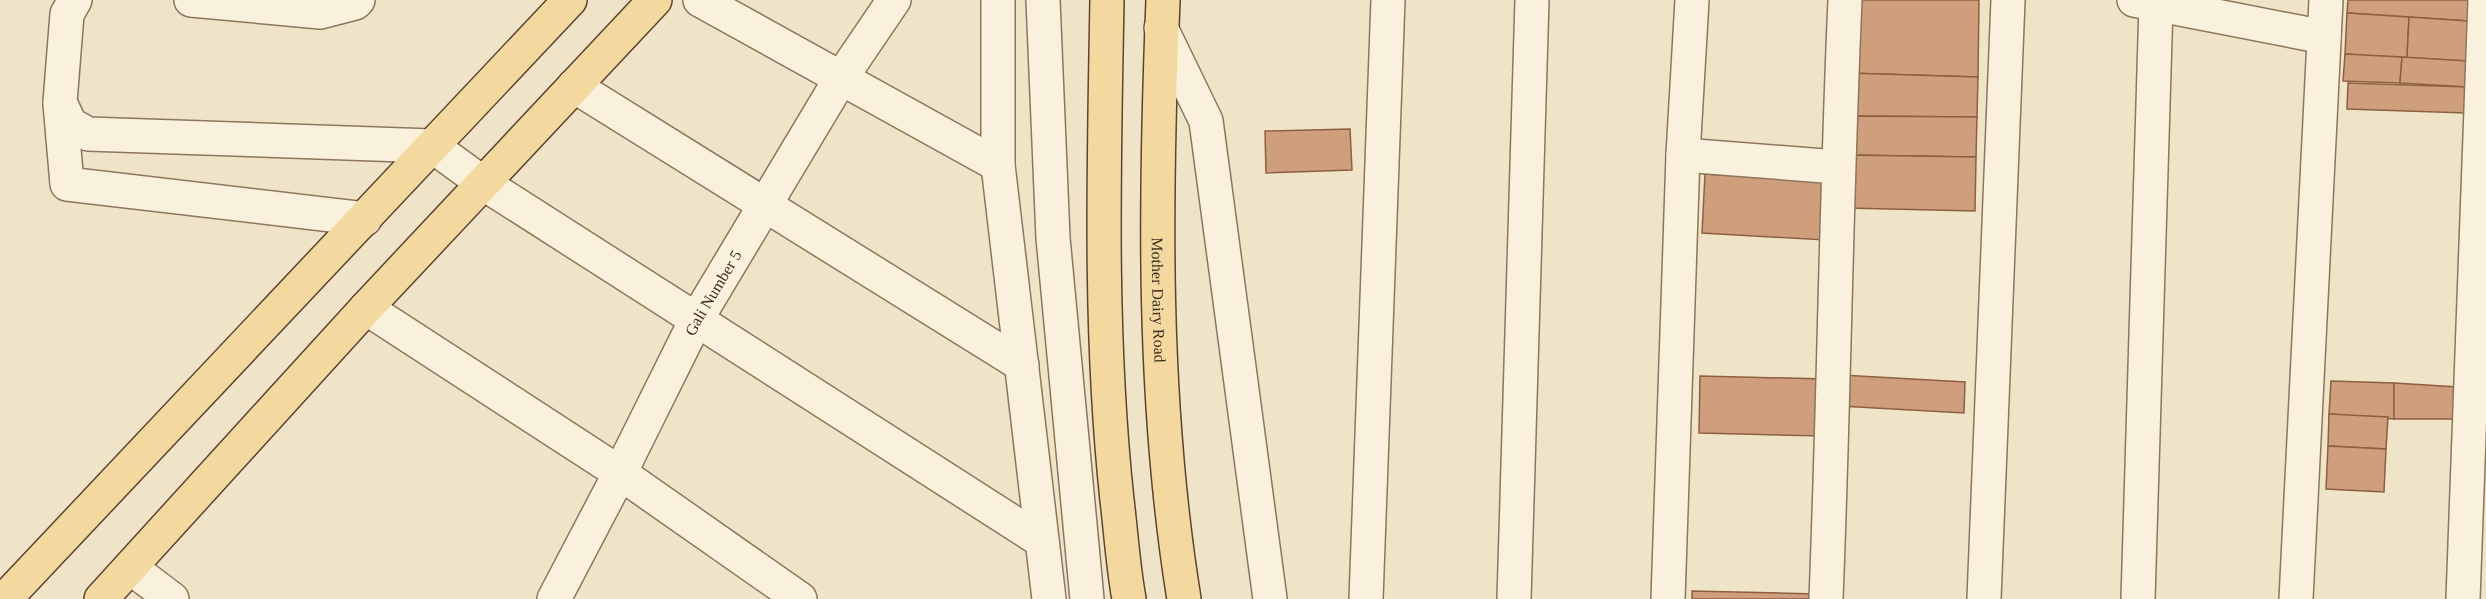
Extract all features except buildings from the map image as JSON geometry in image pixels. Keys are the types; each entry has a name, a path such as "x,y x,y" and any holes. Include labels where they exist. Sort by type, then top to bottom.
{"main road":[{"path":"5,599 570,0"},
{"path":"101,599 366,308 655,0"},
{"path":"1107,0 1104,258 1112,448 1129,599"},
{"name":"Mother Dairy Road","path":"1162,14 1157,310 1164,427 1184,599"}],"street":[{"path":"75,0 67,14 60,102 67,184 365,219"},
{"path":"191,0 320,12 355,3 358,0"},
{"path":"699,0 998,165"},
{"name":"Gali Number 5","path":"554,599 620,474 696,320 841,78 894,0"},
{"path":"998,0 998,165 1049,599"},
{"path":"1043,0 1053,238 1087,599"},
{"path":"1366,599 1388,0"},
{"path":"1514,599 1532,0"},
{"path":"1668,599 1683,155 1692,0"},
{"path":"1826,599 1832,459 1837,167 1845,0"},
{"path":"1984,599 2008,0"},
{"path":"2296,599 2326,0"},
{"path":"2463,599 2485,0"},
{"path":"2138,599 2145,2 2324,36"},
{"path":"1162,14 1206,121 1270,599"},
{"path":"574,86 1022,365"},
{"path":"60,102 70,124 88,134 432,146 483,183 1042,541"},
{"path":"1683,155 1837,167"},
{"path":"366,308 620,474 800,599"},
{"path":"131,567 172,599"}]}
